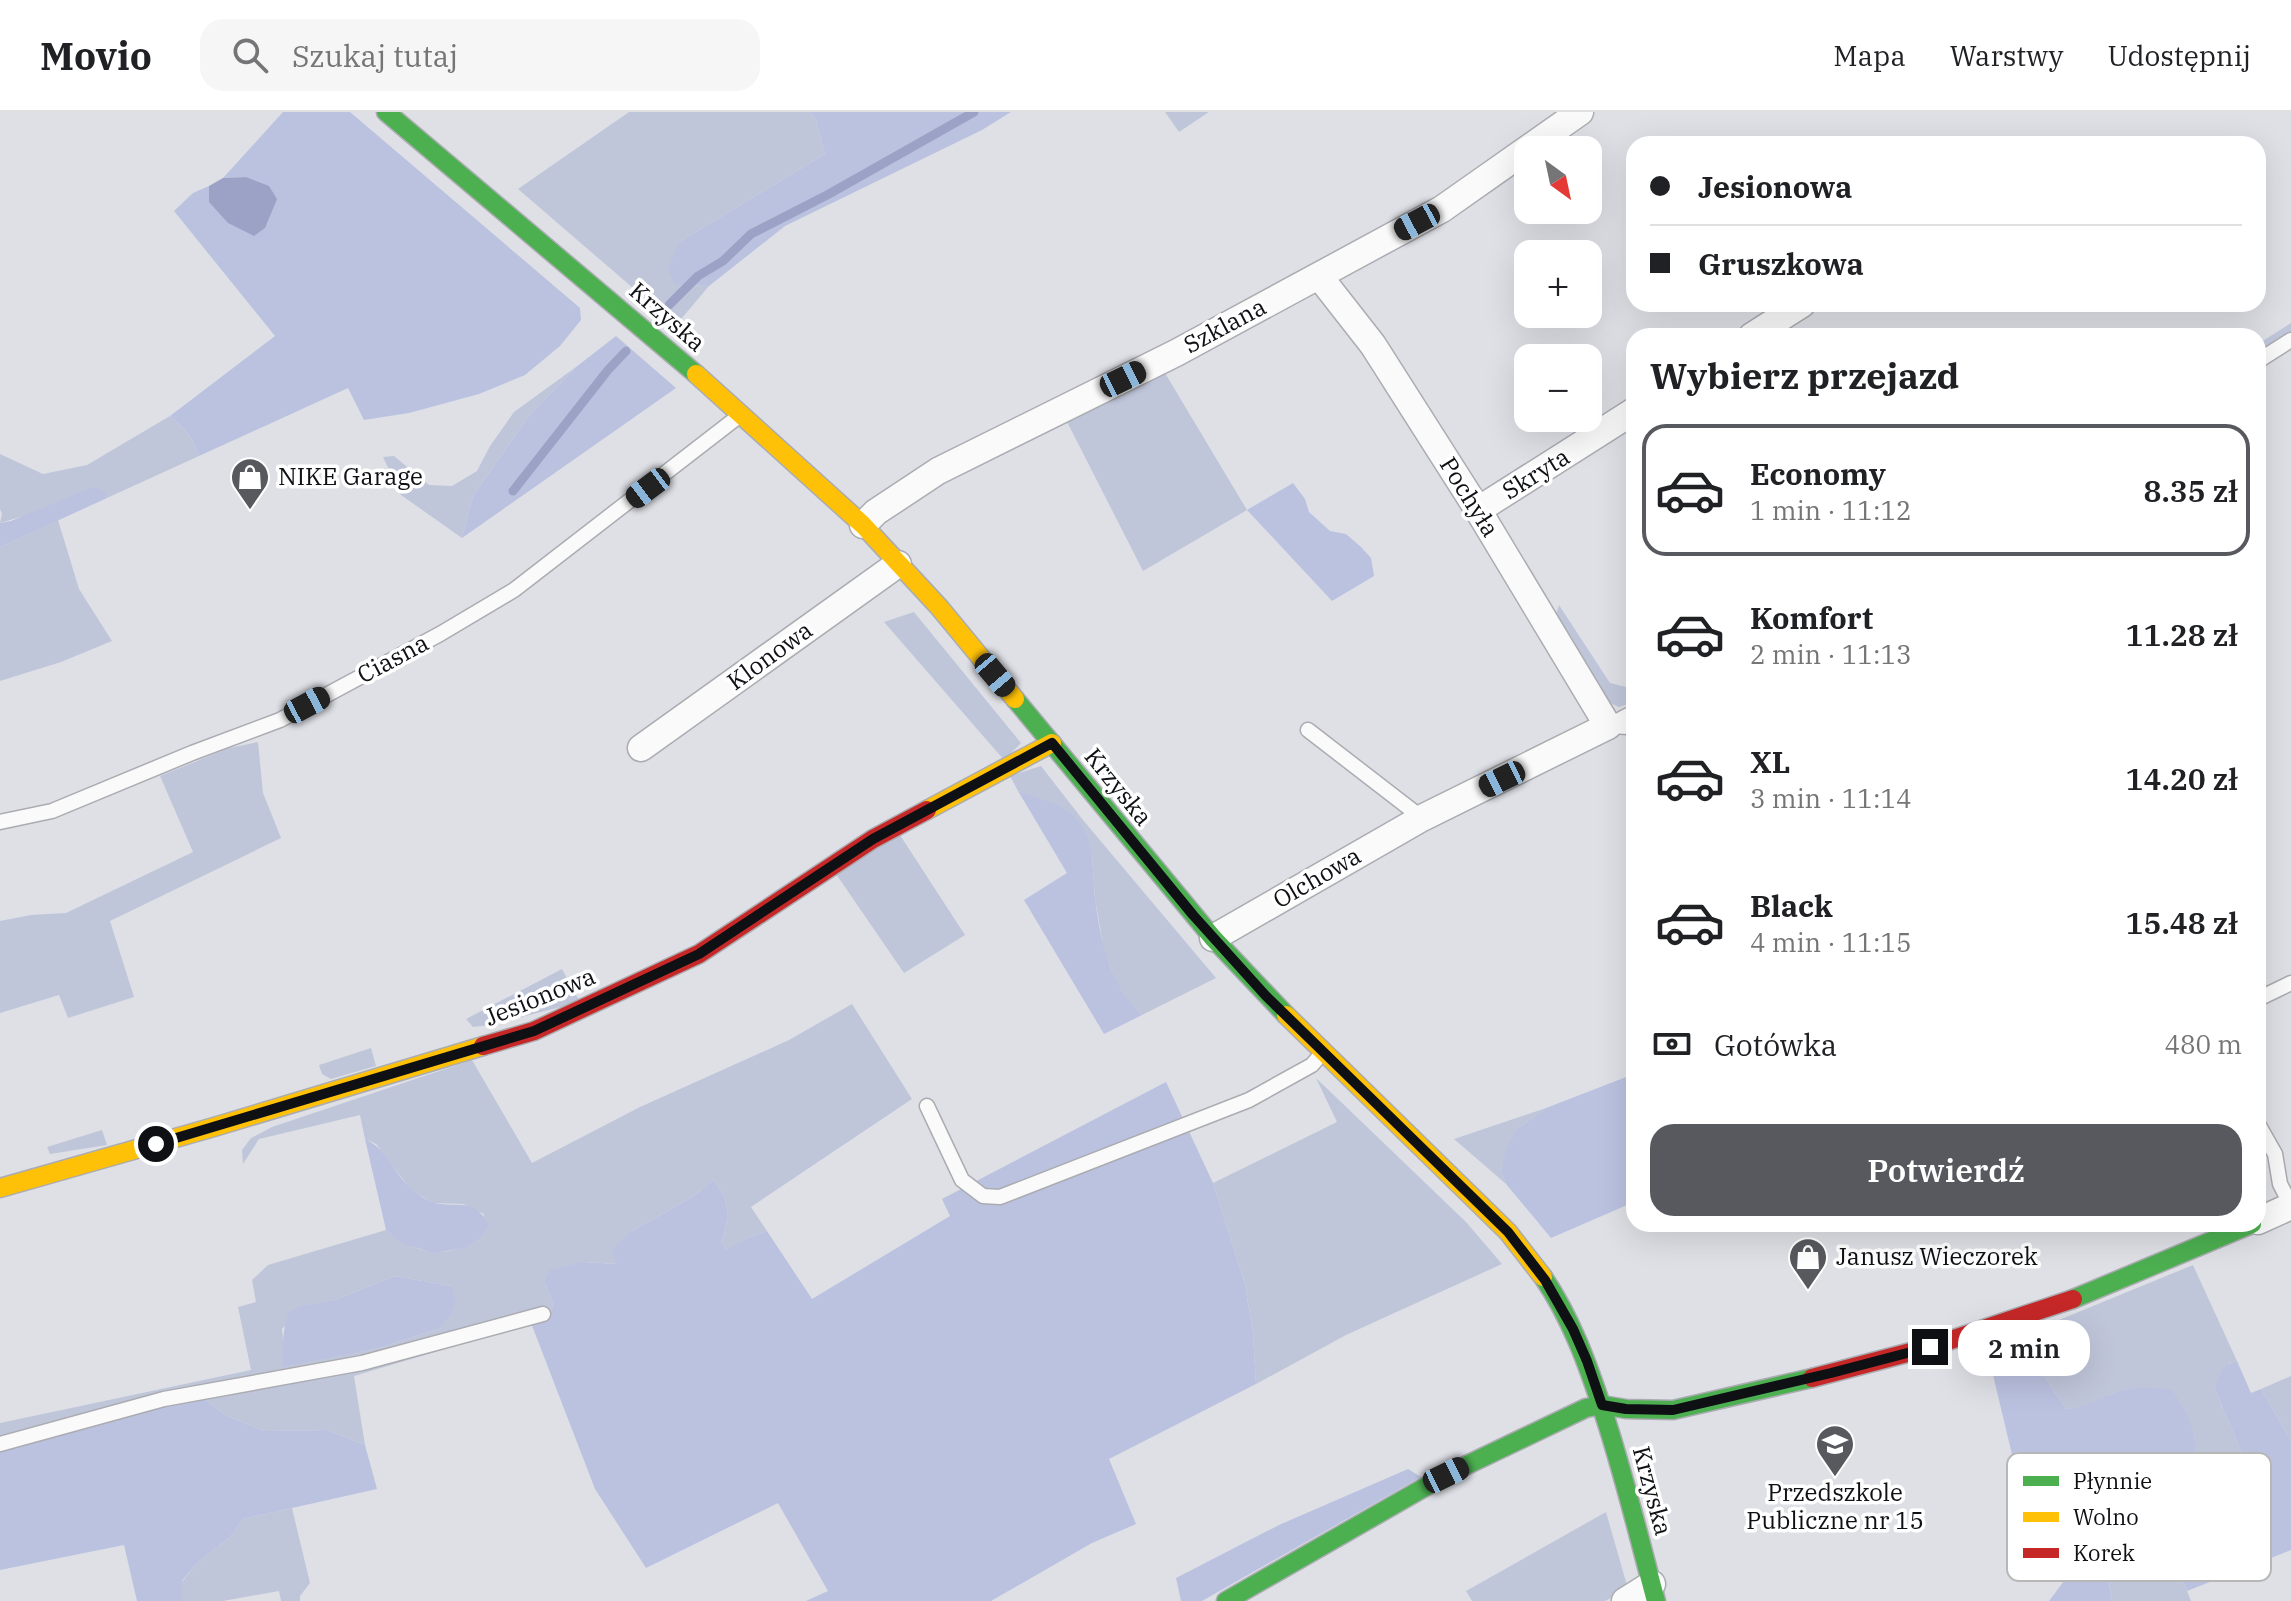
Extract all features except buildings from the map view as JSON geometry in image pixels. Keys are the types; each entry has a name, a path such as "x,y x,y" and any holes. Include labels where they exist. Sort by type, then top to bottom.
{"street":[{"name":"Krzyska","path":"386,112 742,414 863,525 939,607 1213,938 1266,996 1515,1240 1545,1280 1587,1361 1617,1453 1654,1593"},
{"name":"Szklana","path":"863,525 876,512 938,471 1176,353 1442,209 1580,112"},
{"name":"Pochyła","path":"1319,276 1373,345 1478,510 1608,726"},
{"path":"1764,328 1790,312"},
{"name":"Skryta","path":"1478,510 1626,416"},
{"name":"Klonowa","path":"641,748 898,564"},
{"name":"Olchowa","path":"1213,938 1422,818 1608,726"},
{"name":"Jesionowa","path":"0,1188 534,1031 699,954 873,839 1052,743"},
{"path":"2266,1217 2291,1206"},
{"path":"1226,1601 1446,1475 1586,1408 1602,1405 1673,1410 1930,1347 2058,1305 2233,1232"},
{"path":"1625,1601 1654,1593"}],"lane":[{"path":"2266,356 2291,340"},
{"name":"Ciasna","path":"0,822 52,811 280,720 440,634 514,590 742,414"},
{"name":"Olchowa","path":"1608,726 1626,716"},
{"path":"1608,726 1626,727"},
{"path":"1308,730 1422,818"},
{"path":"2266,995 2291,983"},
{"path":"927,1106 962,1180 983,1196 1000,1197 1249,1100 1312,1065 1323,1052"},
{"path":"2266,1138 2275,1154 2280,1184 2291,1206"},
{"path":"0,1444 164,1399 362,1363 543,1314"}],"shaded area":[{"path":"283,112 350,112 580,308 581,320 560,346 525,375 479,394 409,413 364,420 348,388 199,456 188,434 170,416 275,336 174,211 193,193 209,186 209,202 246,177 223,178"},
{"path":"629,112 810,112 816,120 825,154 679,242 675,285 709,286 676,325 518,189"},
{"path":"810,112 1011,112 982,130 785,226 709,286 675,285 668,269 679,242 825,154 816,120"},
{"path":"1165,112 1209,112 1179,132"},
{"path":"246,177 269,186 277,199 265,228 254,236 228,223 209,202 209,186 223,178"},
{"path":"2291,323 2291,332 2266,349 2266,339"},
{"path":"616,336 676,388 462,538 473,496 528,417 576,367"},
{"path":"576,367 528,417 473,496 462,538 401,495 383,457 394,456 429,485 452,486 477,471 514,412"},
{"path":"1162,368 1247,510 1143,571 1064,416"},
{"path":"170,416 188,434 199,456 107,498 105,492 0,523 0,454 43,474 87,465"},
{"path":"1293,483 1305,499 1309,512 1330,531 1346,534 1371,558 1374,576 1332,601 1247,510"},
{"path":"92,487 106,492 107,498 0,547 0,523"},
{"path":"58,520 79,589 112,641 61,662 0,681 0,547"},
{"path":"1559,605 1610,683 1626,687 1626,705 1619,707 1604,700 1555,617"},
{"path":"914,612 1021,743 1004,760 884,622"},
{"path":"258,742 263,793 281,838 110,921 134,997 68,1018 59,995 0,1013 0,921 66,913 193,852 160,776 229,748"},
{"path":"1041,766 1216,978 1142,1015 1131,1005 1116,981 1104,950 1095,899 1092,856 1047,802 1018,791 1010,776"},
{"path":"1018,791 1069,812 1078,820 1088,841 1097,914 1108,961 1122,990 1142,1015 1104,1034 1024,900 1067,873"},
{"path":"898,832 965,935 904,973 836,874"},
{"path":"562,969 580,1002 490,1025 473,1027 466,1019"},
{"path":"852,1004 912,1099 751,1207 767,1231 747,1238 728,1251 721,1242 727,1217 726,1202 713,1180 694,1196 632,1231 618,1264 583,1262 544,1281 553,1304 550,1318 354,1376 365,1445 327,1430 264,1431 227,1416 204,1399 169,1404 0,1452 0,1423 251,1370 238,1307 256,1302 252,1280 268,1265 386,1230 408,1244 430,1251 454,1250 478,1240 484,1214 463,1204 433,1203 411,1190 376,1144 365,1139 360,1115 259,1139 243,1164 242,1150 251,1138 272,1127 472,1060 532,1163 640,1107 789,1040","holes":["395,1276 451,1286 438,1329 379,1348 282,1366 282,1329 301,1307 335,1300"]},
{"path":"371,1048 376,1066 331,1079 322,1074 319,1065"},
{"path":"1626,1077 1626,1205 1551,1238 1506,1184 1501,1170 1507,1147 1518,1128 1546,1108"},
{"path":"1316,1078 1466,1222 1502,1264 1346,1335 1256,1384 1253,1334 1245,1284 1213,1183 1337,1122"},
{"path":"1166,1082 1213,1183 1245,1284 1253,1334 1256,1384 1109,1459 1136,1524 1092,1543 991,1601 806,1601 828,1591 778,1503 646,1568 595,1489 531,1323 550,1317 553,1304 544,1281 550,1270 583,1262 617,1264 612,1250 632,1231 694,1196 713,1180 726,1202 726,1225 721,1242 727,1250 767,1231 812,1299 950,1216 942,1199"},
{"path":"1546,1108 1518,1128 1501,1169 1506,1184 1454,1139"},
{"path":"102,1130 107,1145 50,1154 47,1147"},
{"path":"365,1139 386,1156 406,1184 420,1196 435,1203 472,1207 478,1211 489,1226 478,1240 464,1248 434,1253 401,1243 386,1230"},
{"path":"2193,1265 2237,1361 2229,1363 2215,1389 2242,1453 2123,1453 2114,1393 2083,1408 2066,1409 2041,1372 2020,1367 1993,1375 1986,1350"},
{"path":"395,1276 451,1286 456,1301 450,1316 438,1329 379,1348 282,1367 289,1312 301,1306 335,1300"},
{"path":"2237,1361 2251,1393 2261,1389 2291,1441 2291,1550 2271,1558 2271,1453 2242,1453 2215,1389 2224,1367"},
{"path":"2020,1367 2041,1372 2066,1409 2136,1388 2172,1390 2190,1421 2195,1453 2012,1453 1993,1375"},
{"path":"2291,1376 2291,1441 2261,1389"},
{"path":"204,1399 227,1416 264,1431 327,1430 365,1445 377,1489 243,1519 230,1537 196,1564 182,1581 182,1601 137,1601 124,1545 0,1570 0,1452 169,1404"},
{"path":"1408,1469 1421,1477 1202,1601 1181,1601 1176,1578 1279,1525"},
{"path":"292,1508 310,1583 300,1596 300,1601 281,1601 279,1591 223,1601 182,1601 182,1582 196,1564 230,1537 243,1519"},
{"path":"1606,1512 1628,1589 1605,1601 1472,1601 1466,1591"},
{"path":"2064,1581 2108,1581 2112,1601 2049,1601"},
{"path":"2109,1581 2183,1581 2191,1601 2112,1601"},
{"path":"2183,1581 2212,1581 2187,1591"}],"waterway":[{"path":"669,305 698,276 723,261 751,234 974,112"},
{"path":"513,491 626,351"}],"traffic: fast":[{"path":"386,112 696,374"},
{"path":"1015,699 1213,938 1286,1015"},
{"path":"2073,1299 2233,1232"},
{"path":"1543,1277 1570,1325 1591,1376 1618,1458 1656,1601"},
{"path":"1226,1601 1446,1475 1586,1408 1602,1405 1673,1410 1812,1378"}],"traffic: slow":[{"path":"696,374 863,525 939,607 1015,699"},
{"path":"927,810 1052,743"},
{"path":"1286,1015 1508,1232 1543,1277"},
{"path":"0,1188 483,1046"}],"traffic: jam":[{"path":"483,1046 534,1031 699,954 873,839 927,810"},
{"path":"1812,1378 1930,1347 2073,1299"}],"place":[{"name":"NIKE Garage","path":"250,511"},
{"name":"Janusz Wieczorek","path":"1808,1291"},
{"name":"Przedszkole Publiczne nr 15","path":"1835,1478"}],"route":[{"path":"156,1144 534,1031 699,954 873,839 1052,743 1154,869 1266,996 1508,1232 1560,1305 1587,1361 1602,1405 1673,1410 1930,1347"}]}
